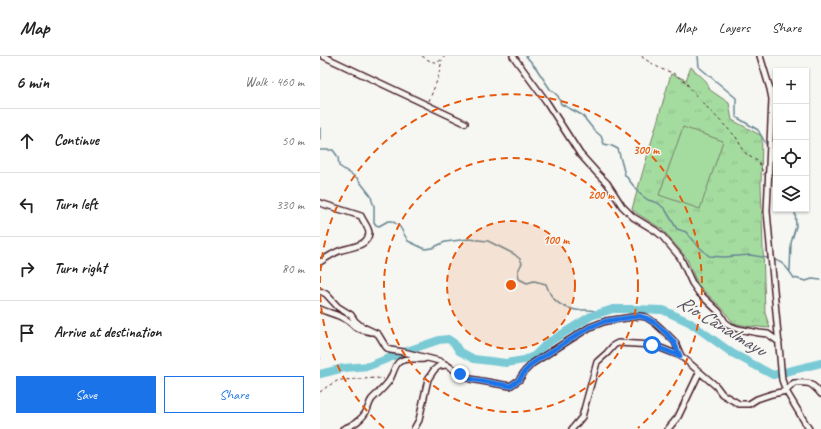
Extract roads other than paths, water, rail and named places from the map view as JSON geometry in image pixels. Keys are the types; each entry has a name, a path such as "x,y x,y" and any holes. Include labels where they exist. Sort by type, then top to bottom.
{"street":[{"path":"323,56 465,123"},
{"path":"513,56 546,101 580,154 607,184 622,206 633,217 662,236 680,257 692,283 699,293 719,312 725,322 738,329 768,334 778,332"},
{"path":"760,56 772,99 768,211 782,380 786,391 809,429"},
{"path":"320,203 361,216 369,230 369,234 366,240 357,247 339,251 320,262"},
{"path":"320,291 326,294 338,306 351,315 361,326 378,334 386,347 390,350 439,361 470,379 510,386 519,380 533,363 590,327 606,321 640,316 655,323 666,333 674,342 680,356"},
{"path":"320,309 347,319 363,331 376,333"},
{"path":"768,334 779,345"},
{"path":"572,429 582,417 597,362 614,345 618,343 652,345 680,356 716,386 722,394 739,404 749,404 757,399 786,391 794,383 803,382 813,385 821,394"},
{"path":"343,429 362,418 373,397 382,390 390,380 401,360 429,359"},
{"path":"414,429 419,420 428,379 434,370 439,366 447,365"},
{"path":"668,429 678,418 699,373"}],"waterway":[{"path":"526,56 550,89 558,96 561,104 582,115 601,136 604,144 618,149 625,175 640,194 648,200 658,203 665,209 677,229 686,232 709,256 724,257 750,255 768,258"},
{"path":"698,56 699,67 736,98 736,117 758,130 767,146"},
{"path":"320,128 320,140"},
{"path":"320,150 333,150 338,157 339,166 357,178 371,196 374,206 374,222 376,225 379,226 391,221 400,227 408,241 425,249 432,248 445,242 468,239 488,241 514,254 520,259 522,263 518,271 519,279 527,283 534,281 546,284 553,298 565,307 601,313"},
{"path":"790,271 791,243 796,226 795,212"},
{"path":"772,259 783,264 794,278 806,281 812,279 821,280"},
{"name":"Rio Canalmayu","path":"320,374 344,368 369,366 439,340 448,339 454,343 459,351 474,359 506,363 524,360 534,356 546,344 591,316 613,309 663,310 689,322 732,353 773,375 821,363"}]}
